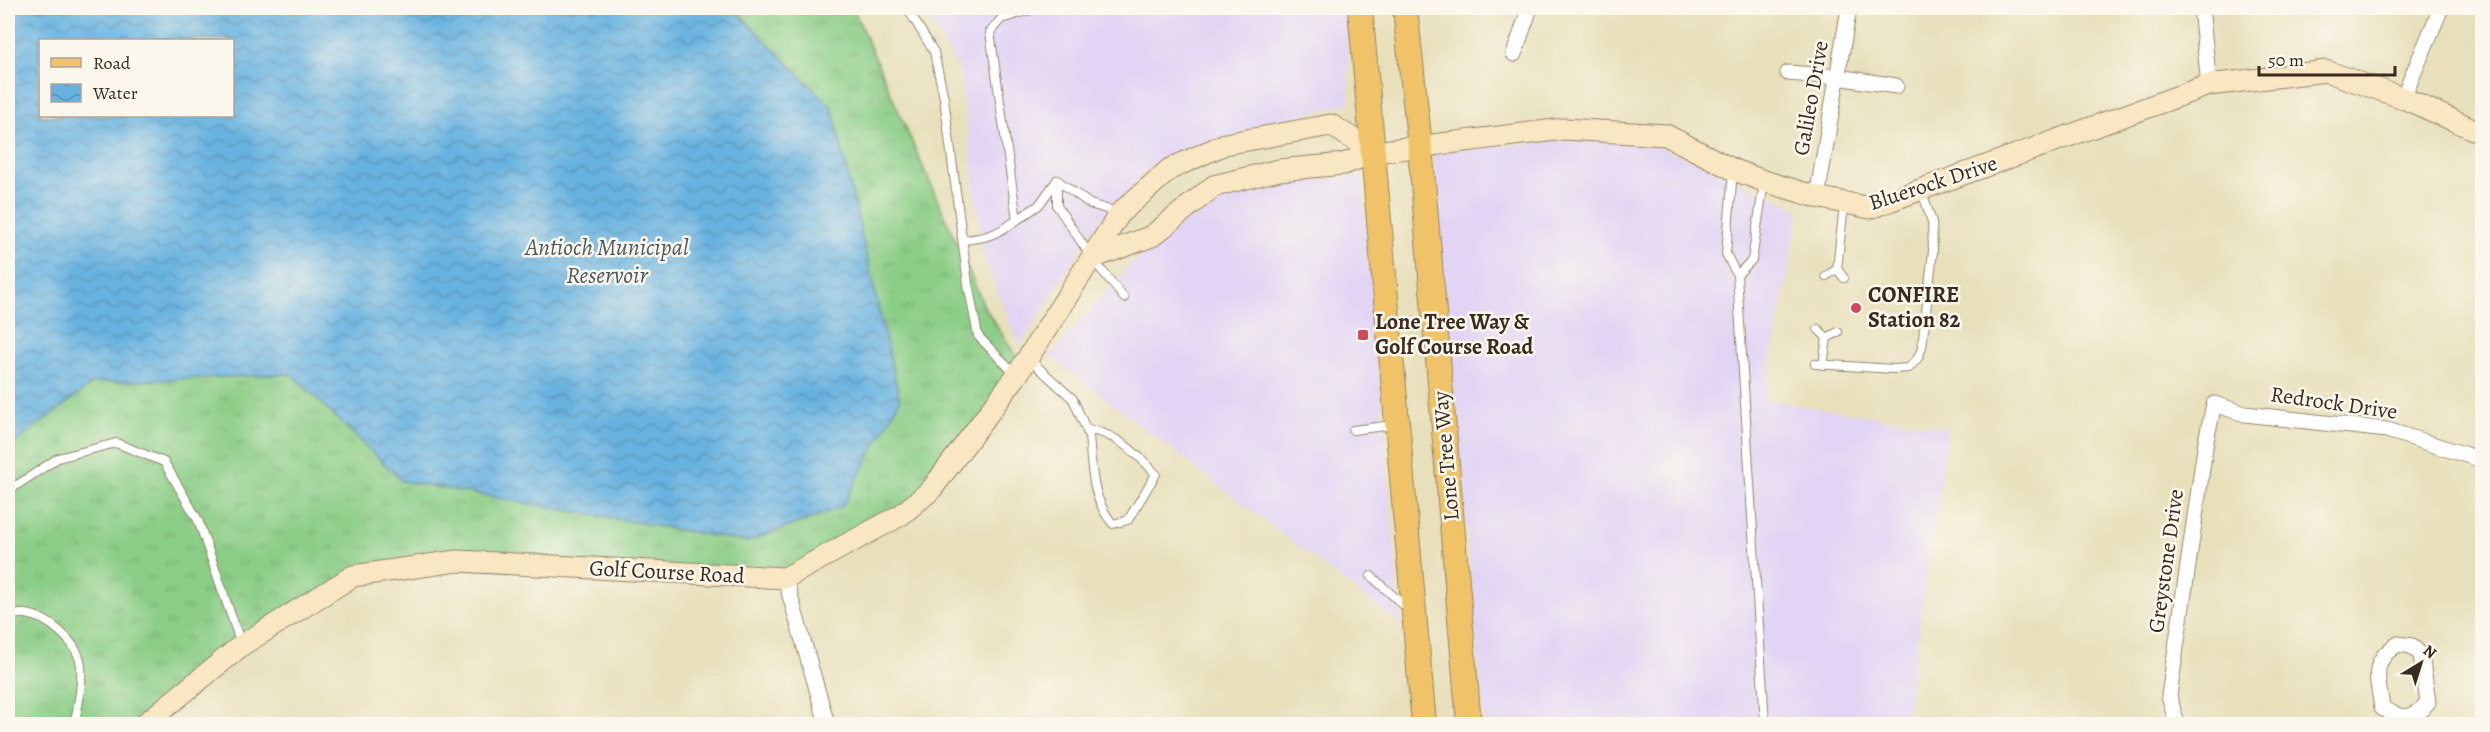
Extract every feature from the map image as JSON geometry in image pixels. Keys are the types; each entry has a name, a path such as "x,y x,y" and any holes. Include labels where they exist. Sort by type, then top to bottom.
{"main road":[{"name":"Lone Tree Way","path":"1360,8 1424,724"},
{"name":"Lone Tree Way","path":"1405,8 1420,147 1469,724"}],"street":[{"path":"1514,54 1530,8"},
{"name":"Galileo Drive","path":"1817,197 1849,8"},
{"path":"2201,8 2209,85"},
{"path":"2403,98 2441,8"},
{"name":"Bluerock Drive","path":"1374,152 1564,129 1666,135 1734,170 1764,181 1844,204 1869,208 2209,85 2326,71 2403,98 2482,133"},
{"path":"1788,73 1838,77 1896,86"},
{"path":"827,724 785,578 902,515 931,490 1023,367 1120,213 1170,169 1225,144 1331,125 1374,152"},
{"path":"1092,258 1152,236 1214,186 1279,170 1344,164 1374,152"},
{"name":"Redrock Drive","path":"2214,404 2245,414 2387,430 2482,460"},
{"name":"Greystone Drive","path":"2176,724 2169,696 2206,441 2214,404"},
{"name":"Golf Course Road","path":"145,724 242,645 353,576 457,561 785,578"},
{"path":"2398,644 2412,646 2421,655 2428,702 2419,713 2407,721 2382,708 2376,667 2384,653 2398,644"}],"lane":[{"path":"907,8 934,52 945,98 978,336 1073,399 1089,436 1094,488 1102,512 1113,524 1120,524 1128,520 1156,474 1124,445 1098,430 1087,430"},
{"path":"1017,220 990,32 1001,19 1036,8"},
{"path":"1734,170 1726,254 1737,275 1765,724"},
{"path":"963,240 986,238 997,234 1040,205 1058,180"},
{"path":"1058,180 1090,204 1120,213"},
{"path":"1058,180 1057,206 1092,258 1124,298"},
{"path":"1737,275 1752,260 1764,181"},
{"path":"1838,332 1827,338 1819,365 1909,368 1918,358 1922,347 1933,250 1932,222 1921,190"},
{"path":"1844,204 1837,269 1845,278"},
{"path":"1826,276 1837,269"},
{"path":"1818,329 1827,338"},
{"path":"1353,430 1398,424"},
{"path":"8,491 58,458 116,443 164,462 198,520 242,645"},
{"path":"1371,576 1414,614"},
{"path":"8,616 26,614 42,620 69,640 81,662 79,699 74,724"}],"shaded area":[{"path":"922,8 1347,8 1349,103 1259,126 1142,174 1092,230 1020,346 983,256 960,72"},
{"path":"1607,137 1648,143 1691,159 1799,210 1764,400 1948,428 1905,724 1484,724 1433,152"},
{"path":"1362,177 1401,625 1050,356 1128,266 1185,221 1255,182"}],"green space":[{"name":"Antioch Municipal Reservoir","path":"8,8 853,8 985,308 1023,367 931,490 785,578 457,561 353,576 242,645 128,724 8,724"}],"water":[{"name":"Antioch Municipal Reservoir","path":"8,8 733,8 832,107 900,400 842,507 747,542 402,481 291,374 93,383 8,448"}],"place":[{"name":"CONFIRE Station 82","path":"1856,308"},
{"name":"Lone Tree Way & Golf Course Road","path":"1363,335"}]}
